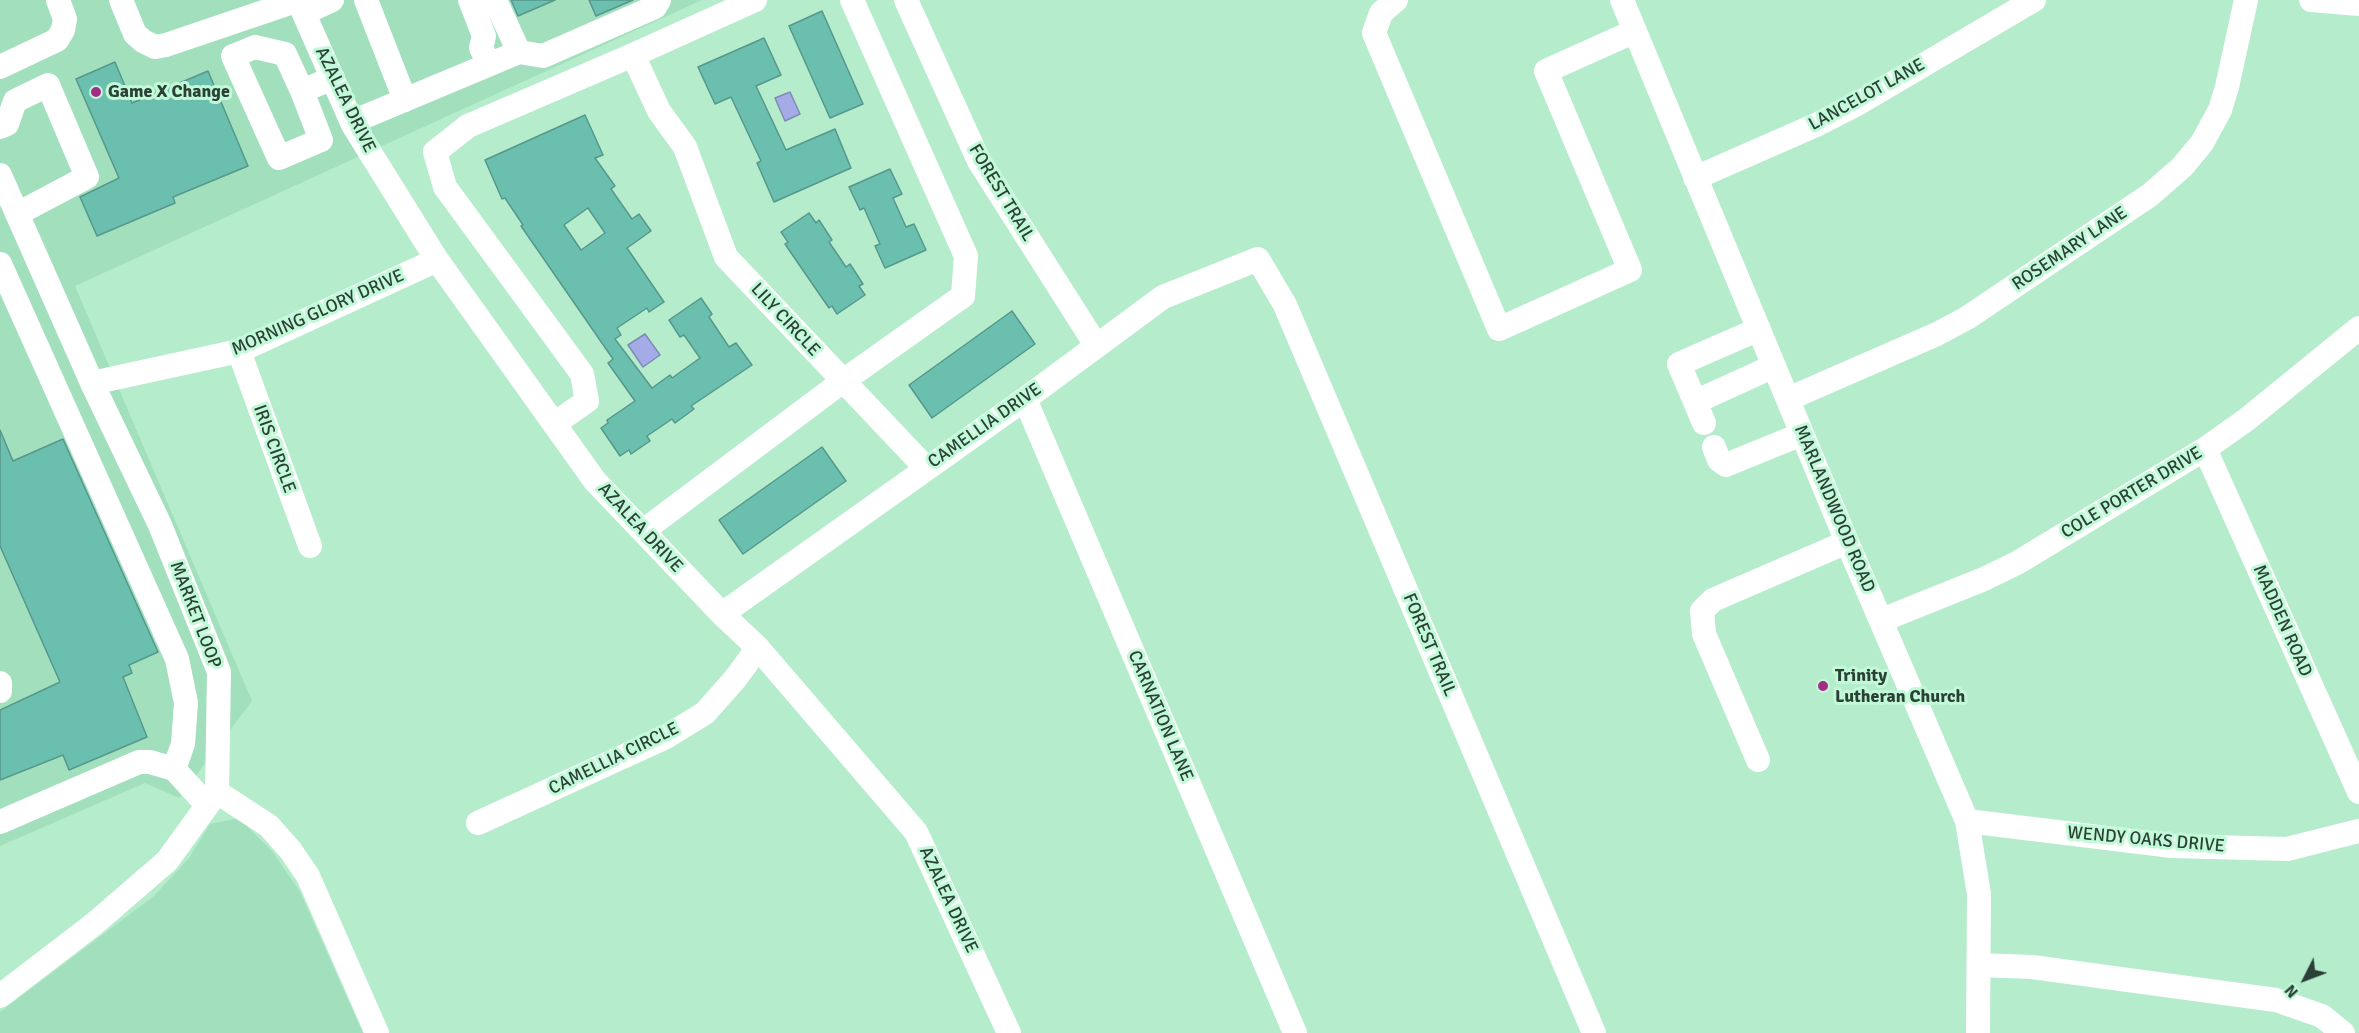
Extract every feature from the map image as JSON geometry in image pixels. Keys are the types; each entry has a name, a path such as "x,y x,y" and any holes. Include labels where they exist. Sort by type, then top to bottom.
{"street":[{"path":"0,66 57,40 63,30 65,19 58,0"},
{"path":"121,0 135,34 155,47 300,4 332,0"},
{"path":"366,0 405,100"},
{"path":"470,0 484,36 481,48 489,63"},
{"path":"495,0 519,52"},
{"path":"352,122 519,52 543,56 655,7 659,0"},
{"path":"554,423 587,401 582,374 445,188 435,152 468,126 755,0"},
{"path":"643,531 843,381 963,296 966,256 852,0"},
{"name":"FOREST TRAIL","path":"906,0 979,161 1096,345"},
{"path":"1396,0 1381,13 1374,33 1499,329 1630,270 1546,71 1635,31"},
{"name":"MARLANDWOOD ROAD","path":"1622,0 1847,542 1967,820 1979,894 1978,1033"},
{"name":"LANCELOT LANE","path":"1695,178 1816,125 1859,103 2034,0"},
{"name":"ROSEMARY LANE","path":"1788,399 1937,334 1967,318 2150,195 2182,168 2202,143 2220,110 2228,87 2246,0"},
{"path":"2311,0 2359,4"},
{"name":"AZALEA DRIVE","path":"300,4 352,122 437,260 595,481 722,614 758,648 916,832 1009,1033"},
{"path":"255,47 285,54 302,91 321,140 279,158 233,56 255,47"},
{"name":"LILY CIRCLE","path":"633,55 659,111 686,147 726,257 926,468"},
{"path":"302,91 333,78"},
{"path":"0,127 7,124 15,101 48,85 87,177 17,214"},
{"name":"MARKET LOOP","path":"0,175 92,383 160,525 219,672 212,799"},
{"name":"FOREST TRAIL","path":"1258,259 1285,305 1594,1033"},
{"name":"CAMELLIA DRIVE","path":"722,614 1025,399 1163,297 1258,259"},
{"name":"MORNING GLORY DRIVE","path":"92,383 238,351 437,260"},
{"path":"0,264 177,659 186,703 183,744 174,769"},
{"name":"COLE PORTER DRIVE","path":"1882,620 1984,579 2017,562 2205,449 2246,420 2359,328"},
{"path":"1759,329 1679,364 1700,412 1774,366"},
{"name":"IRIS CIRCLE","path":"238,351 310,546"},
{"name":"CARNATION LANE","path":"1025,399 1295,1033"},
{"path":"1714,447 1719,460 1726,465 1802,434"},
{"name":"MADDEN ROAD","path":"2205,449 2359,792"},
{"path":"1758,760 1704,634 1702,611 1713,600 1847,542"},
{"name":"CAMELLIA CIRCLE","path":"478,823 666,737 705,713 758,648"},
{"path":"0,683 0,691"},
{"path":"0,822 130,764 150,762 174,769 212,799 269,826 291,850 308,876 377,1033"},
{"path":"0,996 94,924 166,861 212,799"},
{"name":"WENDY OAKS DRIVE","path":"1967,820 2172,846 2218,848 2287,849 2359,831"},
{"path":"1978,965 2032,967 2276,1000 2322,1016 2343,1033"}],"shaded area":[{"path":"0,0 702,0 75,286 252,701 179,798 145,783 0,846"},
{"path":"239,818 272,851 300,892 363,1033 0,1033 0,1012 154,896 189,858 210,824"}],"water":[{"path":"790,92 800,114 785,121 775,98"},
{"path":"645,334 660,355 643,367 628,345"}],"building":[{"path":"511,0 555,0 518,16"},
{"path":"589,0 633,0 596,16"},
{"path":"822,11 863,104 830,118 789,26"},
{"path":"764,38 781,75 756,86 786,150 835,129 851,168 774,202 757,163 761,161 731,97 715,104 698,67"},
{"path":"115,62 132,103 208,71 248,166 173,197 175,203 97,236 80,197 119,178 76,79"},
{"path":"585,115 603,155 595,158 615,186 611,189 632,219 639,214 651,231 627,248 664,302 649,312 647,308 617,328 621,335 615,339 652,388 670,375 672,378 700,358 684,335 680,337 669,320 701,298 712,314 709,317 729,347 736,343 752,365 691,406 694,409 675,423 672,419 647,436 650,441 631,454 629,450 620,456 601,428 608,423 607,420 635,401 608,363 613,359 521,226 523,225 505,198 502,199 485,160","holes":["588,208 605,233 581,250 564,225"]},
{"path":"890,169 902,194 893,198 906,227 914,224 926,250 885,268 875,246 880,244 864,208 860,210 849,187"},
{"path":"809,213 816,223 819,220 832,240 829,242 846,267 850,264 863,284 859,286 865,295 837,314 832,306 829,308 800,266 785,244 788,242 781,232"},
{"path":"1012,311 1035,344 932,418 909,385"},
{"path":"0,430 13,461 63,439 158,652 129,665 132,673 123,677 147,737 69,770 63,755 0,780 0,710 60,682 0,546"},
{"path":"822,447 846,481 743,554 719,520"}],"place":[{"name":"Game X Change","path":"96,92"},
{"name":"Trinity Lutheran Church","path":"1823,686"}]}
